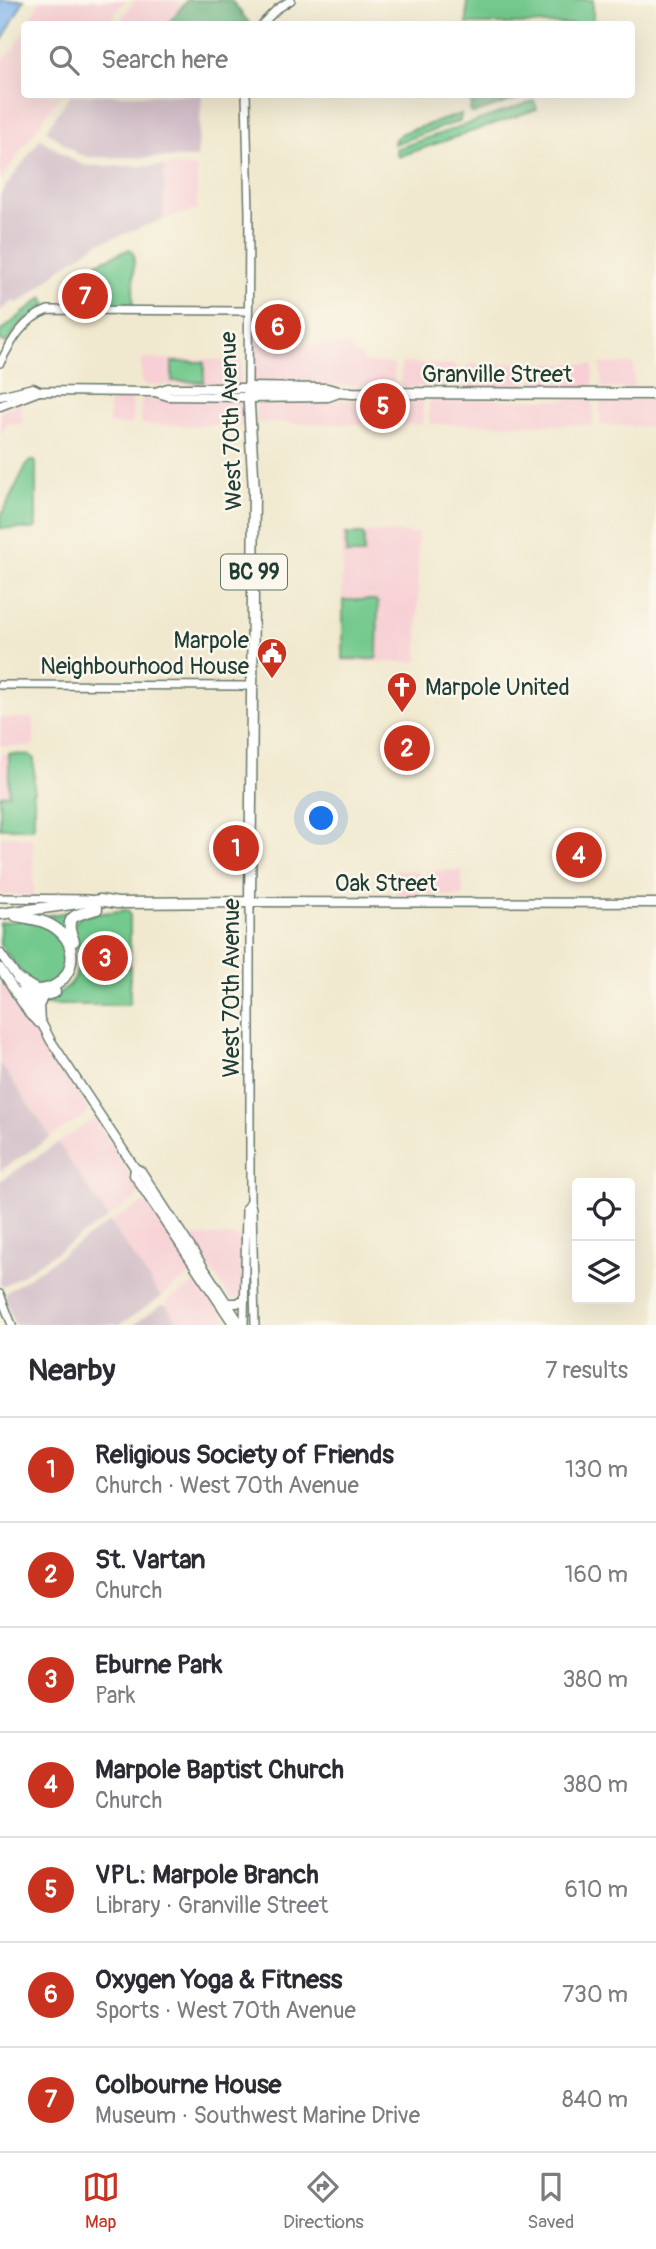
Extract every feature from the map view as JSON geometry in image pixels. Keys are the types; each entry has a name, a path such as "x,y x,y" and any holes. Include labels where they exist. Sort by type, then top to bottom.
{"highway":[{"name":"Granville Street","path":"248,393 327,389 339,393 656,394"},
{"name":"West 70th Avenue","path":"248,393 254,464 250,902"},
{"name":"Oak Street","path":"19,915 98,904 250,902"},
{"path":"39,1021 37,1006 42,998 61,988 75,971 77,953 69,929 71,920 98,904"},
{"path":"0,914 19,915 47,923 57,929 68,942 72,958 69,973 55,986 36,990 18,979"},
{"path":"0,920 19,915"},
{"path":"22,995 42,998"}],"main road":[{"path":"265,21 291,0"},
{"name":"West 70th Avenue","path":"246,98 249,212 248,393"},
{"path":"0,363 22,327 48,310 248,311"},
{"name":"Granville Street","path":"1,401 22,389 33,388 39,391 155,392 168,388 248,393"},
{"path":"0,685 253,686"},
{"name":"Oak Street","path":"0,898 98,904"},
{"name":"West 70th Avenue","path":"250,902 250,1202 255,1325"},
{"name":"Oak Street","path":"250,902 656,904"},
{"path":"0,953 18,979 22,995"},
{"path":"0,968 22,995 135,1168 141,1171 243,1325"},
{"path":"135,1168 134,1175 234,1325"},
{"name":"West 70th Avenue","path":"243,1325 247,1208 250,1202"},
{"path":"0,1294 12,1325"},
{"path":"227,1303 245,1300"}],"shaded area":[{"path":"40,0 125,0 110,21 30,21"},
{"path":"135,0 174,0 182,6 173,21 120,21"},
{"path":"21,36 21,98 58,98 0,180 0,64"},
{"path":"68,98 202,98 197,158 89,157 78,154 46,130"},
{"path":"40,139 87,166 164,166 164,219 97,244 60,269 26,298 18,303 12,301 0,311 0,195"},
{"path":"164,166 197,167 197,209 164,219"},
{"path":"281,316 282,345 352,345 352,354 361,355 364,362 394,364 394,386 256,384 253,381 254,320 257,317"},
{"path":"144,359 239,360 241,381 236,384 144,385 141,381 141,362"},
{"path":"401,364 457,365 459,385 402,387"},
{"path":"468,364 525,364 526,385 523,388 467,387 465,379"},
{"path":"535,364 593,364 593,385 591,388 535,387"},
{"path":"600,364 634,364 634,388 602,388"},
{"path":"109,397 132,399 133,421 130,425 109,425"},
{"path":"143,399 238,400 243,405 245,426 144,425 141,422"},
{"path":"419,399 423,407 422,424 419,425 256,423 255,407 259,401"},
{"path":"432,399 590,400 593,403 593,425 432,424 429,423 429,403"},
{"path":"22,400 22,424 7,424 0,434 0,411"},
{"path":"603,400 656,400 656,427 600,425 600,403"},
{"path":"342,533 418,533 418,662 342,662"},
{"path":"0,718 32,718 34,744 0,746"},
{"path":"0,754 9,754 9,795 0,795"},
{"path":"0,836 33,838 34,892 31,896 0,895"},
{"path":"395,870 419,872 418,896 396,896"},
{"path":"462,870 463,896 427,895 427,871"},
{"path":"0,979 88,1110 87,1114 51,1137 0,1062"},
{"path":"0,1063 51,1137 0,1171"},
{"path":"91,1121 96,1121 140,1191 136,1198 108,1218 58,1143"},
{"path":"58,1143 108,1218 5,1286 0,1285 0,1181"},
{"path":"145,1202 195,1271 161,1297 110,1222"},
{"path":"110,1222 161,1297 119,1325 15,1325 5,1297 7,1292"},
{"path":"196,1236 239,1236 243,1239 242,1294 239,1300 230,1299 193,1241"},
{"path":"201,1281 230,1325 180,1325 167,1306 168,1299"},
{"path":"162,1305 167,1306 180,1325 133,1325"}],"green space":[{"path":"187,0 231,0 248,21 170,21"},
{"path":"467,0 593,0 593,21 467,21"},
{"path":"472,98 519,98 474,114 470,111"},
{"path":"534,101 537,109 398,157 396,149"},
{"path":"461,114 460,121 394,144 395,139 402,133"},
{"path":"130,249 134,255 133,305 92,305 92,265"},
{"path":"43,297 47,304 21,323 6,343 0,340 0,332"},
{"path":"172,362 204,362 204,382 172,381"},
{"path":"31,461 36,464 36,527 0,528 0,518"},
{"path":"346,534 364,536 364,554 346,554"},
{"path":"343,600 375,600 378,603 375,659 343,659"},
{"path":"9,754 30,755 34,759 32,828 0,828 0,795 9,794"},
{"path":"126,910 130,916 130,1002 127,1005 39,1005 67,988 73,981 78,967 78,951 71,928 80,916"},
{"path":"74,911 68,934 38,917"},
{"path":"21,920 38,922 64,939 69,966 53,984 39,986 29,982 0,945 0,923"}],"water":[{"path":"0,0 24,0 0,44"}],"place":[{"name":"Colbourne House","path":"85,296"},
{"name":"Oxygen Yoga & Fitness","path":"278,327"},
{"name":"VPL: Marpole Branch","path":"383,406"},
{"name":"Marpole Neighbourhood House","path":"272,680"},
{"name":"Marpole United","path":"402,714"},
{"name":"St. Vartan","path":"407,748"},
{"name":"Religious Society of Friends","path":"236,848"},
{"name":"Marpole Baptist Church","path":"579,855"},
{"name":"Eburne Park","path":"105,958"}]}
